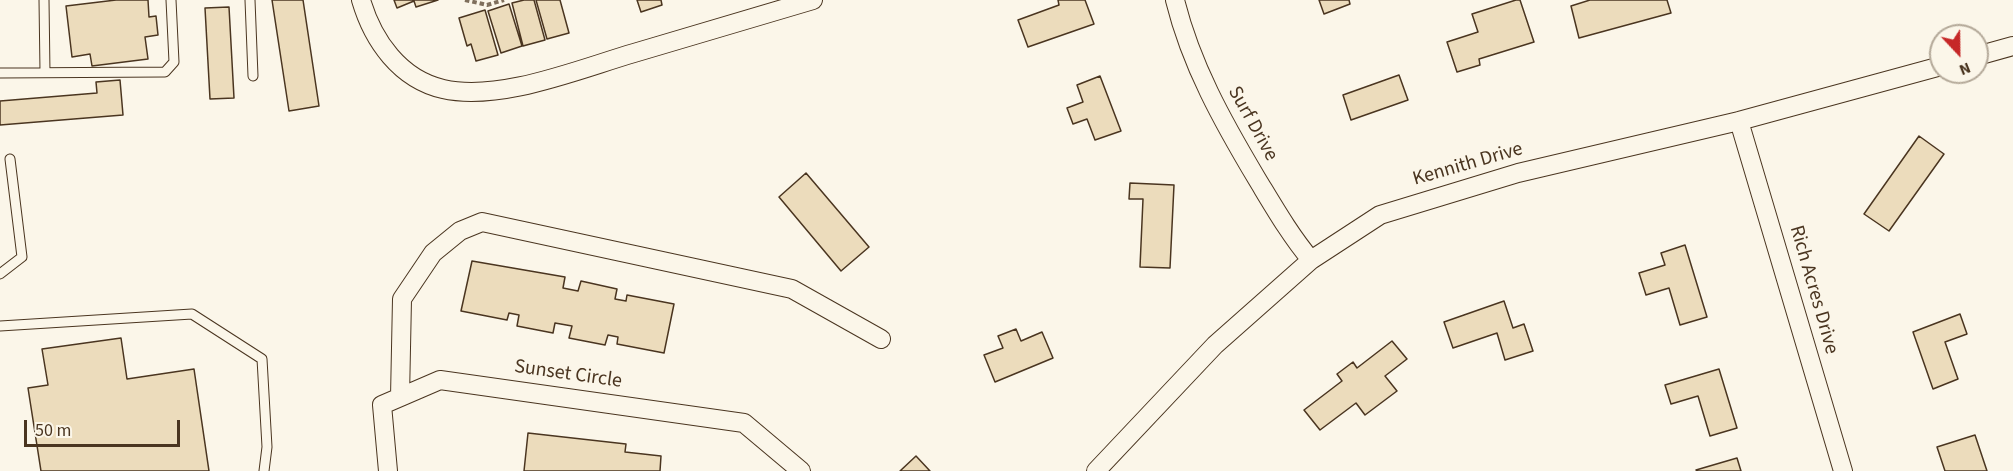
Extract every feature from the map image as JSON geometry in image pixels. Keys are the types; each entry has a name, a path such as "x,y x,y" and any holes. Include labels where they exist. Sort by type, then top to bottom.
{"street":[{"path":"361,0 378,42 396,64 416,78 442,89 474,93 517,86 813,0"},
{"name":"Surf Drive","path":"1175,0 1182,29 1205,87 1292,237 1311,260"},
{"path":"1989,53 2013,46"},
{"name":"Kennith Drive","path":"1096,471 1215,345 1311,260 1380,215 1518,173 1739,121 1929,69"},
{"name":"Rich Acres Drive","path":"1739,121 1843,471"},
{"path":"400,398 402,299 433,253 460,231 482,222 792,289 881,339"},
{"name":"Sunset Circle","path":"388,471 382,405 440,380 744,423 801,471"}],"lane":[{"path":"44,0 45,72"},
{"path":"0,73 165,72 174,62 171,0"},
{"path":"250,0 253,76"},
{"path":"0,274 22,257 10,159"},
{"path":"0,326 192,314 262,359 267,447 264,471"}],"path":[{"path":"465,0 487,5 504,0"}],"building":[{"path":"116,0 148,0 149,17 156,16 158,35 145,37 148,59 92,66 90,54 72,57 66,6"},
{"path":"272,0 303,0 319,106 289,111"},
{"path":"394,0 438,0 416,7 414,1 397,8"},
{"path":"534,0 545,40 523,46 512,3"},
{"path":"536,0 560,0 569,33 547,39"},
{"path":"637,0 661,0 662,5 641,12"},
{"path":"1058,0 1085,0 1094,24 1028,47 1018,20 1059,5"},
{"path":"1319,0 1349,0 1350,4 1324,14"},
{"path":"1520,0 1534,42 1479,59 1480,65 1457,72 1447,42 1478,32 1472,14"},
{"path":"1590,0 1667,0 1671,13 1579,38 1571,6"},
{"path":"509,4 522,46 501,53 488,11"},
{"path":"229,7 234,98 210,99 205,8"},
{"path":"485,10 498,55 476,61 471,44 467,46 459,18"},
{"path":"1399,75 1408,100 1351,120 1343,95"},
{"path":"1100,76 1121,131 1095,140 1087,119 1073,124 1067,108 1083,102 1077,85"},
{"path":"120,80 123,115 0,125 0,101 97,93 96,82"},
{"path":"1919,136 1944,154 1889,231 1864,214"},
{"path":"806,173 869,247 841,271 779,197"},
{"path":"1130,183 1174,185 1170,268 1140,267 1143,199 1129,199"},
{"path":"1685,245 1707,317 1680,325 1669,288 1646,295 1639,273 1665,265 1661,253"},
{"path":"472,261 565,277 563,288 578,291 581,281 617,289 615,299 626,301 627,295 674,304 664,353 617,344 618,337 608,335 605,345 569,338 572,326 555,323 553,333 517,326 519,315 509,313 507,320 461,311"},
{"path":"1504,301 1513,328 1524,324 1533,351 1505,360 1497,333 1453,348 1444,322"},
{"path":"1960,314 1967,334 1945,342 1958,379 1933,389 1913,332"},
{"path":"1016,329 1021,341 1042,332 1053,358 995,382 984,355 1003,348 998,336"},
{"path":"121,338 127,379 194,369 209,471 41,471 28,388 48,385 42,349"},
{"path":"1392,341 1407,359 1385,376 1397,391 1365,415 1356,403 1320,430 1304,410 1342,381 1337,374 1353,362 1357,368"},
{"path":"1719,369 1737,428 1710,436 1698,396 1671,404 1665,385"},
{"path":"528,433 626,444 625,452 661,456 660,471 524,471"},
{"path":"1975,435 1987,471 1945,471 1937,447"},
{"path":"916,456 930,471 900,471"},
{"path":"1737,458 1741,471 1696,470"}]}
